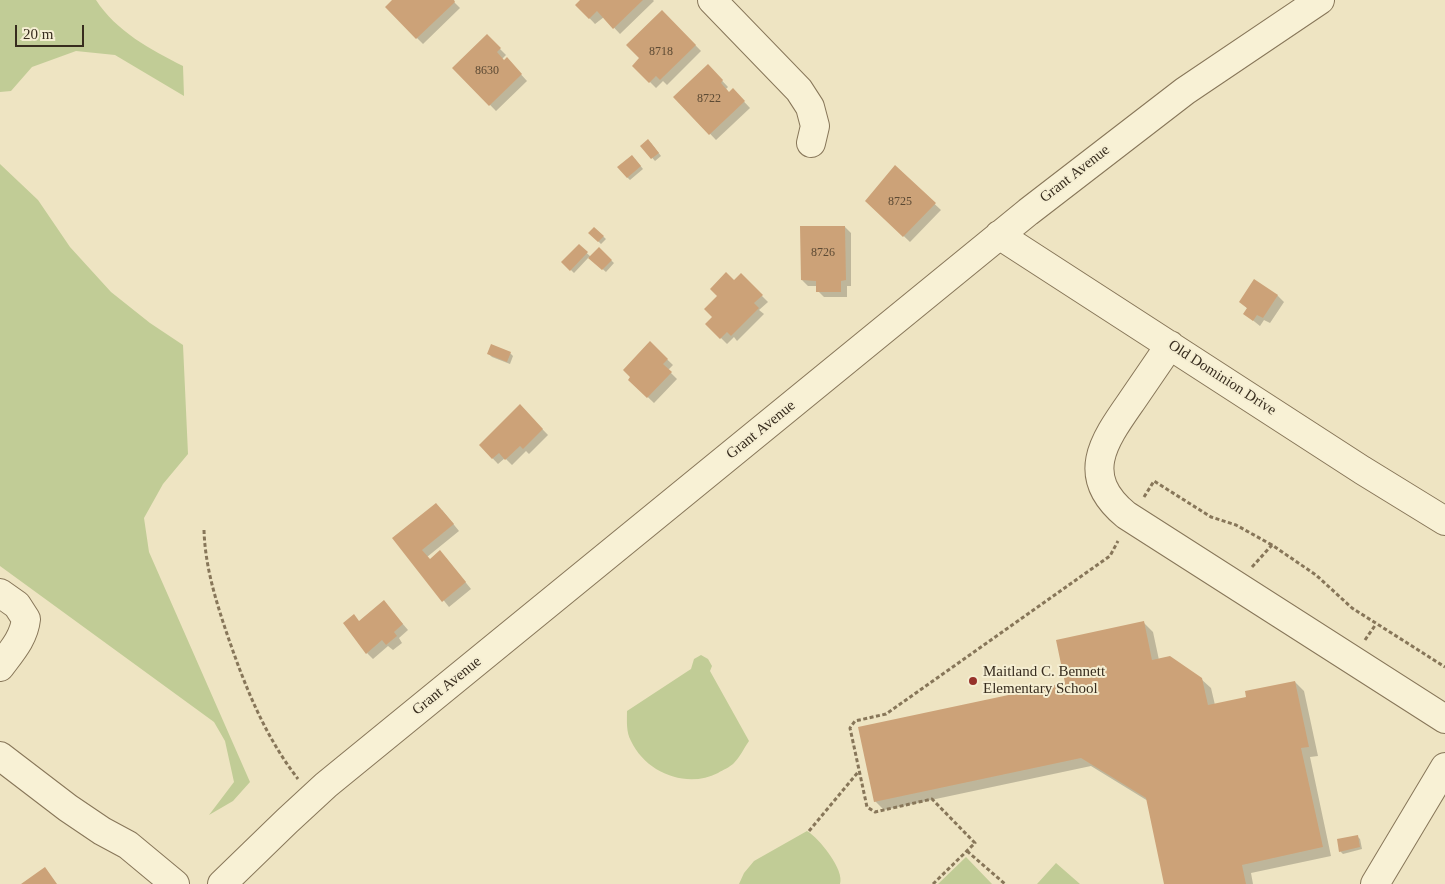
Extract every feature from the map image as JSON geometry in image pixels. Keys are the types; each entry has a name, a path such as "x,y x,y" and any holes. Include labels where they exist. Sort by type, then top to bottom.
{"street":[{"path":"712,0 799,90 810,108 815,126 812,143"},
{"name":"Grant Avenue","path":"222,884 312,797 999,234 1185,91 1320,0"},
{"name":"Old Dominion Drive","path":"999,234 1445,522"},
{"path":"1170,344 1121,415 1107,438 1100,455 1099,472 1106,493 1126,528 1445,720"},
{"path":"0,593 17,605 26,619 22,638 0,667"},
{"path":"0,756 68,808 102,831 128,845 175,884"},
{"path":"1374,884 1442,780"}],"path":[{"path":"933,884 974,843 932,799 875,812 867,807 850,728 855,721 886,714 1110,556 1154,481 1211,517 1236,525 1272,544 1316,575 1352,608 1445,668"},
{"path":"204,530 204,551 211,582 244,685 281,757 312,797"},
{"path":"1248,571 1272,544"},
{"path":"809,831 859,771"},
{"path":"967,851 1005,884"}],"green space":[{"path":"0,0 96,0 114,21 135,39 183,66 184,96 115,55 76,51 32,67 11,91 0,92"},
{"path":"0,164 38,200 70,247 111,292 150,323 183,345 188,454 163,484 144,518 149,552 250,782 233,801 209,815 234,782 225,741 214,722 0,566"},
{"path":"701,655 708,659 712,666 710,671 749,741 734,763 718,773 706,778 681,778 657,769 638,752 628,734 627,711 691,669 694,659"},
{"path":"807,831 824,847 835,863 841,878 840,884 739,884 744,873 754,861"},
{"path":"966,857 992,884 938,884"},
{"path":"1056,863 1080,884 1037,884"}],"building":[{"path":"392,0 454,0 455,2 416,39 385,7"},
{"path":"580,0 643,0 613,29 597,11 589,19 575,5"},
{"path":"662,10 696,45 660,80 656,76 649,83 632,66 639,58 626,45"},
{"path":"487,34 501,48 497,52 504,60 507,57 522,74 489,106 452,68"},
{"path":"708,64 723,80 721,83 729,92 733,88 745,101 709,135 673,97"},
{"path":"648,139 659,153 651,159 640,146"},
{"path":"632,155 641,166 627,178 617,167"},
{"path":"895,165 936,203 903,237 865,201"},
{"path":"800,226 845,226 846,280 841,281 841,292 816,292 816,281 801,280"},
{"path":"594,227 604,236 598,242 588,233"},
{"path":"579,244 588,252 570,271 561,262"},
{"path":"599,247 612,260 602,270 588,258"},
{"path":"726,272 734,280 741,273 763,295 754,303 759,308 731,336 727,332 720,339 705,324 712,317 704,309 717,296 710,289"},
{"path":"1254,279 1278,295 1263,318 1257,315 1253,321 1243,314 1247,308 1239,302"},
{"path":"650,341 668,359 663,364 672,372 647,398 628,380 630,377 623,370"},
{"path":"491,344 511,352 507,362 487,354"},
{"path":"520,404 543,429 523,449 520,446 505,460 499,453 492,459 479,445"},
{"path":"436,503 454,524 422,550 430,559 440,550 466,582 442,602 392,538"},
{"path":"384,600 403,624 394,632 397,636 386,645 382,640 366,654 343,623 354,614 359,621"},
{"path":"1144,621 1152,660 1170,656 1202,678 1208,705 1246,697 1245,691 1295,681 1309,747 1301,748 1323,847 1242,865 1246,884 1164,884 1146,798 1081,758 874,802 858,727 1065,683 1056,640"},
{"path":"1358,835 1360,847 1339,852 1337,839"},
{"path":"45,867 57,884 21,884"}],"place":[{"name":"Maitland C. Bennett Elementary School","path":"973,681"}]}
